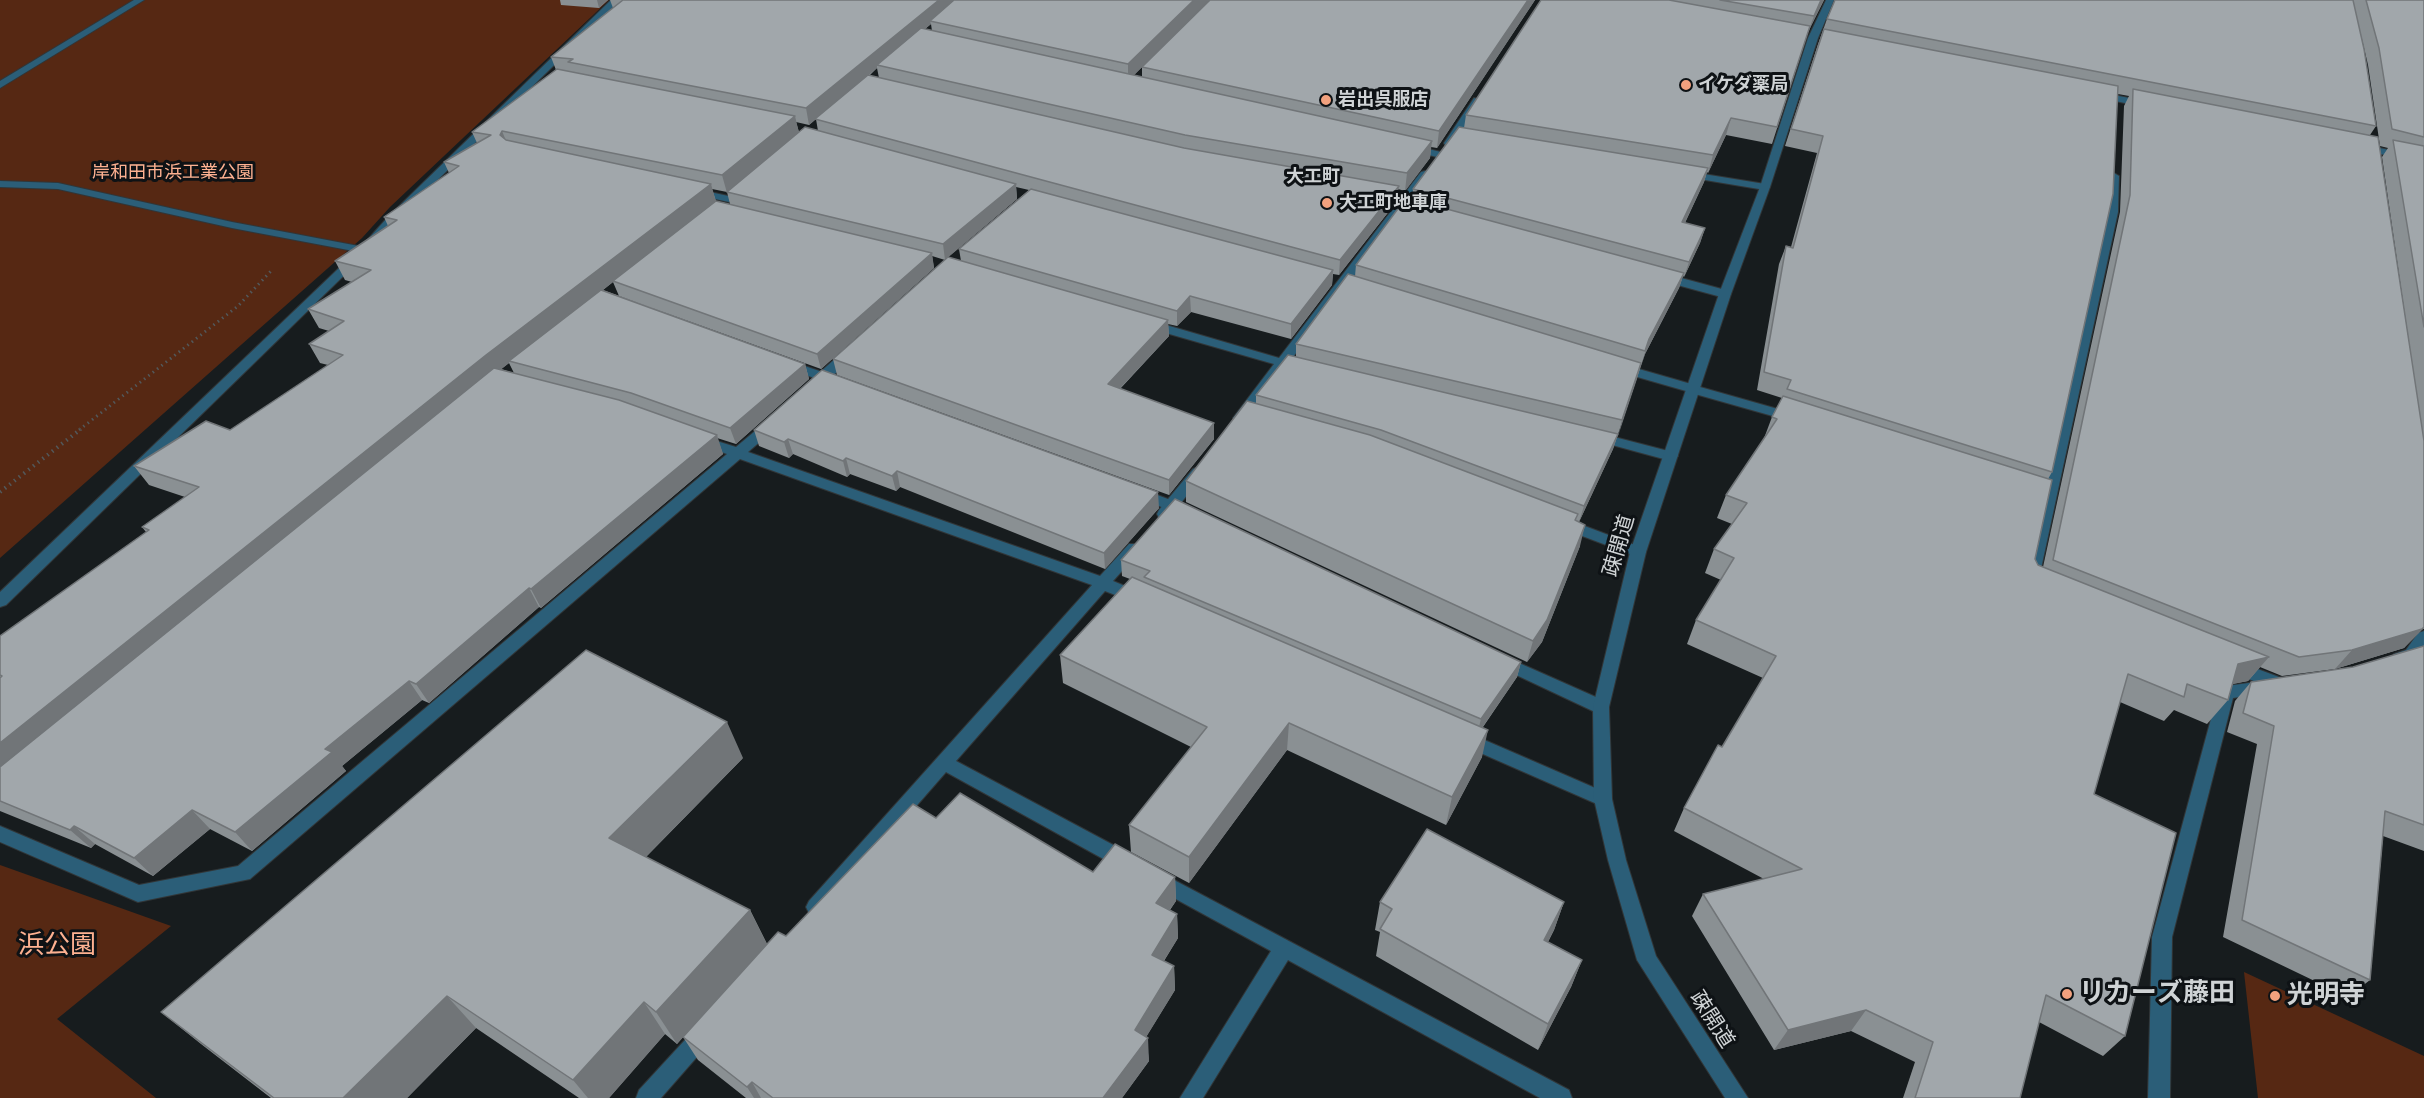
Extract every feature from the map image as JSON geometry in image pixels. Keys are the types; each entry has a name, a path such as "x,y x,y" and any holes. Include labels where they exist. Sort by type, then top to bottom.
{"street":[{"path":"0,85 140,0"},
{"path":"0,601 364,250 392,219 544,78 616,0"},
{"name":"疎開道","path":"1737,1098 1647,960 1617,860 1604,799 1601,706 1638,552 1725,294 1765,187 1812,38 1830,0"},
{"path":"1229,432 1249,415 1288,364 1341,282 1441,155 1460,137 1485,88"},
{"path":"2082,92 2116,104 2151,105"},
{"path":"2348,144 2424,160"},
{"path":"1406,147 1441,155"},
{"path":"2040,588 2030,583 2043,498 2112,212 2114,167"},
{"path":"1677,173 1765,187"},
{"path":"0,184 58,186 364,250"},
{"path":"683,189 732,201"},
{"path":"1651,274 1725,294"},
{"path":"1138,321 1288,364"},
{"path":"806,392 859,345"},
{"path":"779,361 845,385"},
{"path":"1609,364 1803,421"},
{"path":"0,834 138,894 243,873 738,454 781,415"},
{"path":"685,434 1102,583 1157,606"},
{"path":"1584,434 1671,456"},
{"path":"1157,523 1208,459"},
{"path":"1129,489 1194,515"},
{"path":"1556,520 1638,552"},
{"path":"803,921 1141,540"},
{"path":"2378,664 2417,657 2424,637"},
{"path":"1492,656 1601,706"},
{"path":"2226,663 2281,685"},
{"path":"2159,1098 2162,937 2226,693 2302,682"},
{"path":"1451,733 1604,799"},
{"path":"943,762 1561,1098"},
{"path":"1191,1098 1284,948"},
{"path":"647,1098 717,1018"}],"path":[{"path":"0,492 238,306 303,238"}],"green space":[{"name":"岸和田市浜工業公園","path":"0,0 609,0 390,207 362,238 0,558"},
{"name":"浜公園","path":"0,865 171,926 57,1019 156,1098 0,1098"},
{"name":"光明寺","path":"2244,972 2424,1056 2424,1098 2258,1098"}],"building":[{"path":"623,0 939,0 806,108 568,62 573,59 551,57"},
{"path":"954,0 1194,0 1128,64 930,21"},
{"path":"1210,0 1528,0 1439,131 1142,67"},
{"path":"1541,0 1669,0 1810,26 1777,127 1731,118 1713,155 1466,115"},
{"path":"1720,0 1821,0 1814,16"},
{"path":"1835,0 2353,0 2364,49 2376,126 1827,19"},
{"path":"2366,0 2424,0 2424,137 2392,129 2379,48"},
{"path":"921,28 1432,141 1407,173 1185,135 877,65"},
{"path":"1824,29 2118,86 2113,194 2052,472 1787,389 1791,380 1764,372 1786,246 1793,248 1823,136 1791,129"},
{"path":"557,69 795,116 722,175 502,131 500,135 506,140 711,184 486,355 0,743 0,678 2,676 0,675 0,636 149,530 142,527 199,487 134,466 206,421 230,430 343,355 309,344 344,321 308,309 371,270 335,261 397,220 384,217 459,166 444,162 491,135 472,132"},
{"path":"868,75 1184,148 1399,186 1340,260 815,119"},
{"path":"2133,89 2378,137 2424,441 2424,627 2422,629 2352,650 2299,657 2053,560 2130,195"},
{"path":"805,127 1016,184 943,244 727,192"},
{"path":"1459,127 1708,168 1682,222 1705,228 1689,262 1413,189"},
{"path":"2393,140 2424,146 2424,327"},
{"path":"1031,189 1333,270 1291,324 1190,296 1177,311 959,249"},
{"path":"1406,198 1684,273 1645,351 1356,265"},
{"path":"716,201 932,253 817,354 613,281"},
{"path":"948,257 1168,320 1108,384 1214,423 1169,480 833,359"},
{"path":"1348,274 1641,363 1622,420 1296,344"},
{"path":"601,290 805,364 730,428 631,393 509,361"},
{"path":"1288,355 1618,434 1584,506 1381,430 1256,395"},
{"path":"494,368 619,400 717,435 531,589 529,588 416,684 409,681 325,749 332,752 235,832 192,810 134,858 74,826 70,830 0,801 0,767"},
{"path":"822,370 1158,492 1104,553 897,471 892,476 846,458 843,461 788,439 784,442 754,430"},
{"path":"1783,396 2052,480 2035,559 2038,565 2269,657 2238,664 2228,700 2187,684 2184,697 2128,674 2094,794 2176,833 2125,1036 2046,995 2020,1098 1915,1098 1933,1042 1866,1010 1788,1030 1703,894 1802,869 1684,808 1718,745 1722,747 1776,656 1696,620 1734,558 1714,549 1747,503 1726,495 1777,419 1772,417"},
{"path":"1247,401 1370,435 1578,514 1575,520 1585,525 1547,620 1533,641 1186,481"},
{"path":"1175,499 1521,662 1481,719 1144,577 1150,571 1121,560"},
{"path":"1132,577 1488,730 1452,797 1289,723 1189,857 1129,825 1207,727 1060,655"},
{"path":"2424,646 2424,825 2385,811 2370,980 2242,920 2274,726 2243,713 2251,682 2353,667"},
{"path":"586,650 727,722 609,838 750,910 656,1012 644,1002 573,1080 447,996 343,1098 274,1098 161,1012"},
{"path":"960,793 1093,872 1115,844 1175,877 1156,903 1177,914 1152,955 1174,966 1135,1030 1148,1038 1103,1098 773,1098 752,1082 747,1087 683,1037 778,932 786,936 913,804 936,818"},
{"path":"1427,829 1564,902 1544,940 1582,960 1548,1024 1380,929 1392,909 1380,902"}],"place":[{"name":"イケダ薬局","path":"1686,85"},
{"name":"岩出呉服店","path":"1326,100"},
{"name":"大工町地車庫","path":"1327,203"},
{"name":"リカーズ藤田","path":"2067,994"},
{"name":"光明寺","path":"2275,996"}],"district":[{"name":"大工町","path":"1313,177"}]}
